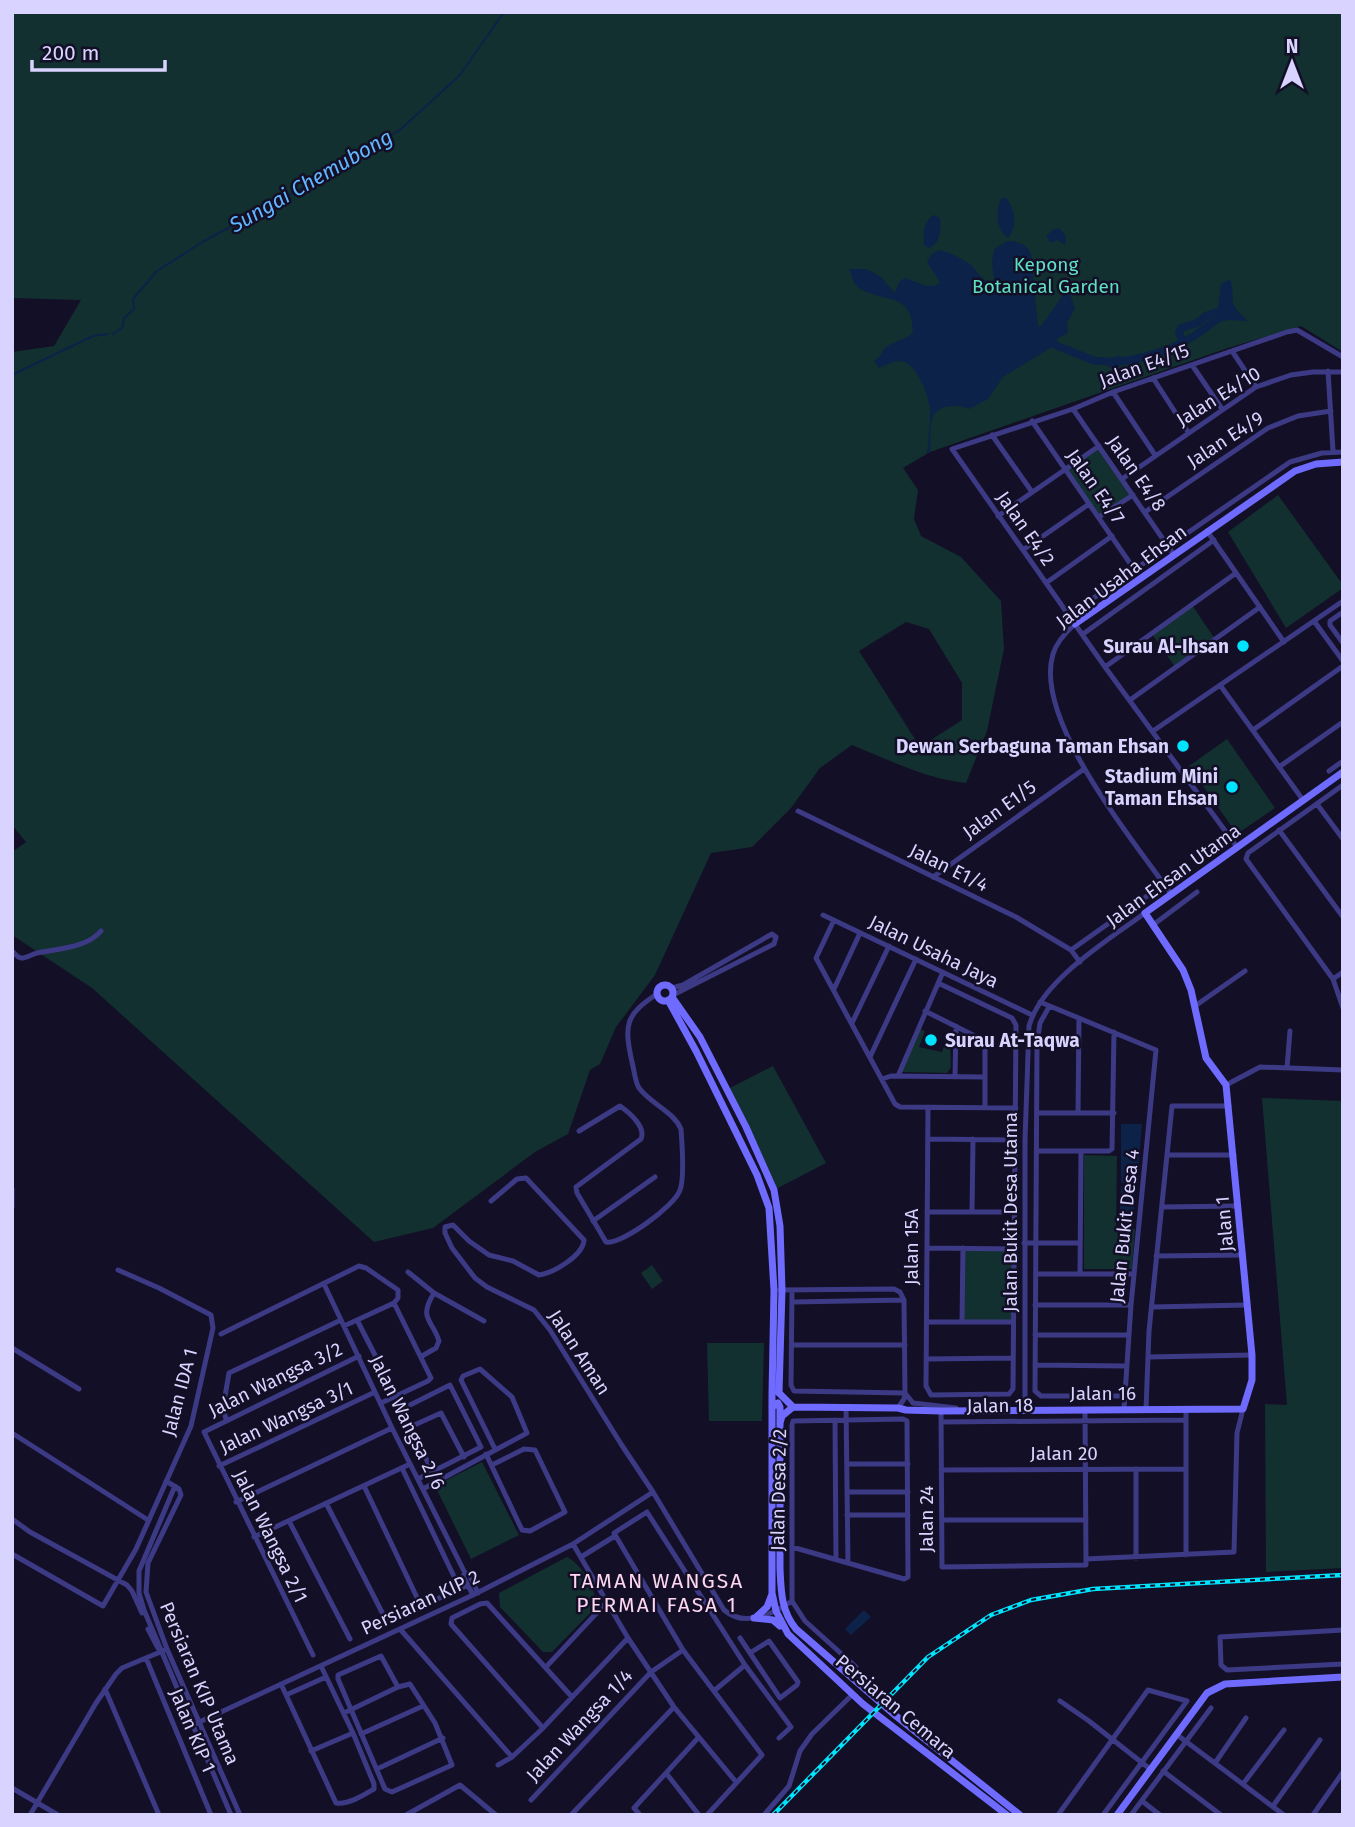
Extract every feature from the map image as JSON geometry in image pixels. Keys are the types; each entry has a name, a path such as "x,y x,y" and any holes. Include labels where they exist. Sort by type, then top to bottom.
{"street":[{"name":"Jalan E4/15","path":"952,449 1297,330 1343,357"},
{"path":"1232,351 1256,387"},
{"path":"1192,365 1222,410"},
{"path":"1328,371 1334,451"},
{"name":"Jalan E4/10","path":"1122,478 1256,387 1291,375 1343,372"},
{"path":"1153,379 1188,432"},
{"path":"1113,393 1155,455"},
{"name":"Jalan E4/8","path":"1073,409 1174,555"},
{"name":"Jalan E4/9","path":"1145,512 1268,428 1298,416 1331,411"},
{"name":"Jalan E4/7","path":"1032,421 1134,569"},
{"path":"992,435 1032,492"},
{"path":"998,516 1099,446"},
{"name":"Jalan E4/2","path":"952,449 1105,667 1237,847"},
{"path":"1069,615 1290,462 1334,451 1343,452"},
{"path":"1290,462 1294,471"},
{"name":"Jalan Usaha Ehsan","path":"1171,894 1084,769 1066,736 1050,674 1055,648 1075,624 1294,471 1316,464 1343,462"},
{"path":"1099,517 1133,495"},
{"path":"1023,550 1089,504"},
{"path":"1207,531 1284,642"},
{"path":"1046,583 1112,536"},
{"path":"1083,634 1213,540"},
{"path":"1105,667 1236,573"},
{"path":"1153,731 1343,601"},
{"path":"1130,700 1260,607"},
{"path":"1343,612 1330,621 1343,643"},
{"path":"1314,621 1343,661"},
{"path":"1253,730 1343,666"},
{"path":"1220,685 1303,800"},
{"path":"1279,767 1343,722"},
{"path":"1329,771 1343,761"},
{"name":"Jalan E1/5","path":"933,877 1084,769"},
{"name":"Jalan Ehsan Utama","path":"1032,1015 1040,1002 1080,962 1343,772"},
{"path":"1343,785 1248,853 1247,862 1333,979 1343,1008"},
{"path":"1317,804 1343,839"},
{"name":"Jalan E1/4","path":"798,811 1016,917 1071,950 1080,962"},
{"path":"1273,822 1343,917"},
{"path":"1071,950 1164,884"},
{"path":"1153,925 1197,892"},
{"name":"Jalan 1","path":"1145,913 1183,970 1191,990 1206,1058 1226,1085 1252,1355 1252,1380 1237,1433 1234,1552 1186,1555"},
{"name":"Jalan Usaha Jaya","path":"823,915 1032,1015"},
{"path":"834,920 817,960 895,1104 900,1107 1016,1108"},
{"path":"12,951 18,958 23,958 33,953 59,950 96,937 101,931"},
{"path":"834,989 860,933"},
{"path":"657,993 660,999 671,995 774,944 777,938 772,934 683,985 671,995"},
{"path":"852,1023 889,947"},
{"path":"870,1057 916,959"},
{"path":"1195,1006 1245,971"},
{"path":"898,1076 943,972"},
{"path":"1333,979 1343,972"},
{"path":"926,1359 1013,1358 1016,1025 1012,1018 938,982"},
{"path":"579,1131 620,1105 642,1129 641,1139 576,1187 608,1244 628,1235 658,1214 681,1189 681,1129 678,1121 638,1087 628,1040 628,1025 634,1011 657,993 662,985 700,1037 746,1127 774,1190 780,1226 775,1393 772,1407 772,1593 767,1607 754,1618"},
{"path":"1037,1151 1109,1150 1114,1145 1114,1032 1040,1002"},
{"name":"Jalan Bukit Desa Utama","path":"1049,1007 1040,1023 1037,1044 1035,1388 1037,1394 1124,1396"},
{"path":"925,1012 984,1040 985,1107"},
{"name":"Jalan Bukit Desa Utama","path":"1025,1410 1025,1140 1028,1036 1032,1015"},
{"path":"1078,1113 1079,1018"},
{"path":"955,1077 956,1026"},
{"path":"1287,1068 1290,1031"},
{"name":"Jalan Bukit Desa 4","path":"1114,1032 1156,1050 1131,1305 1124,1409"},
{"path":"1226,1085 1260,1067 1343,1070"},
{"path":"882,1079 898,1076 985,1077"},
{"path":"1146,1409 1156,1256 1172,1106 1229,1105"},
{"name":"Jalan 15A","path":"928,1107 926,1386 931,1395 1012,1393 1013,1358"},
{"path":"1037,1112 1114,1113"},
{"path":"928,1139 1025,1140"},
{"path":"972,1212 973,1139"},
{"path":"1080,1274 1081,1151"},
{"path":"1167,1155 1234,1155"},
{"path":"593,1221 655,1177"},
{"name":"Jalan Aman","path":"491,1201 517,1179 526,1178 584,1240 584,1246 580,1252 549,1273 539,1275 513,1261 489,1255 468,1241 453,1225 445,1227 452,1248 475,1278 487,1287 534,1310 550,1330 653,1492 724,1610 736,1617 754,1618"},
{"path":"12,1189 12,1207"},
{"path":"1161,1207 1238,1206"},
{"path":"927,1212 1015,1212"},
{"path":"1024,1243 1080,1243"},
{"path":"927,1248 1015,1249"},
{"path":"962,1248 962,1322"},
{"path":"1156,1256 1243,1255"},
{"path":"221,1334 362,1266 398,1290 398,1298 394,1303 229,1373 223,1408 226,1419"},
{"name":"Jalan IDA 1","path":"12,1554 103,1606 136,1549 191,1426 213,1319 209,1313 118,1270"},
{"path":"408,1272 434,1293 484,1321"},
{"path":"1036,1274 1134,1274"},
{"name":"Jalan Wangsa 2/6","path":"324,1284 392,1428 465,1573 469,1574 476,1594"},
{"path":"778,1290 894,1289 900,1292 904,1300 905,1393 898,1408"},
{"path":"792,1290 791,1385 794,1391 905,1393"},
{"path":"422,1356 436,1348 439,1341 427,1320 428,1303 434,1293"},
{"path":"792,1301 904,1300"},
{"path":"381,1403 430,1380 430,1373 394,1303"},
{"path":"1035,1305 1131,1305"},
{"path":"1152,1307 1247,1306"},
{"path":"357,1320 396,1396"},
{"path":"927,1322 1013,1322"},
{"path":"1035,1335 1129,1335"},
{"path":"792,1345 905,1345"},
{"path":"12,1349 79,1389"},
{"path":"1148,1357 1252,1355"},
{"name":"Jalan Wangsa 3/2","path":"205,1430 359,1356"},
{"path":"1035,1366 1126,1366"},
{"path":"423,1489 525,1435 527,1432 512,1397 479,1369 463,1376 461,1380 495,1450"},
{"path":"418,1479 482,1446 451,1385 402,1408 432,1471"},
{"name":"Jalan Wangsa 3/1","path":"219,1466 375,1392"},
{"path":"775,1393 793,1407 782,1416 780,1423"},
{"name":"Jalan 16","path":"905,1393 913,1403 963,1410"},
{"path":"772,1407 775,1403 779,1404 780,1609"},
{"name":"Jalan 16","path":"793,1407 941,1411 1243,1409"},
{"path":"846,1407 848,1563"},
{"path":"1085,1409 1086,1562 1186,1555 1186,1409"},
{"name":"Jalan 24","path":"941,1411 942,1567 1086,1562"},
{"path":"410,1427 441,1413 464,1457"},
{"name":"Jalan Desa 2/2","path":"792,1601 793,1422 903,1419 907,1421 908,1464"},
{"path":"835,1420 836,1559"},
{"name":"Jalan 18","path":"941,1422 1186,1420"},
{"path":"236,1502 392,1428"},
{"name":"Jalan Wangsa 2/1","path":"205,1430 204,1434 236,1502 313,1656"},
{"path":"12,1433 148,1520"},
{"path":"486,1454 522,1530 530,1531 565,1511 534,1450 524,1449 492,1465"},
{"path":"254,1537 410,1464"},
{"path":"792,1547 904,1579 908,1577 908,1464 846,1464"},
{"path":"402,1468 460,1589"},
{"path":"1136,1469 1136,1558"},
{"name":"Jalan 20","path":"941,1470 1186,1469"},
{"name":"Persiaran KIP Utama","path":"166,1481 175,1486 139,1571 142,1586 193,1725 232,1815"},
{"path":"363,1486 421,1606"},
{"name":"Persiaran KIP 2","path":"193,1725 476,1594 573,1544 653,1492"},
{"path":"847,1492 908,1492"},
{"path":"326,1503 387,1622 468,1585"},
{"path":"581,1558 647,1512 745,1665 791,1727 779,1738"},
{"path":"847,1516 908,1515"},
{"path":"12,1519 132,1591 155,1644 165,1650"},
{"path":"942,1520 1086,1520"},
{"path":"289,1521 350,1639"},
{"path":"614,1535 683,1650 762,1755 706,1815"},
{"path":"573,1544 606,1603 674,1707 736,1782"},
{"name":"Jalan Wangsa 2/6","path":"465,1573 463,1576 476,1594"},
{"path":"772,1593 780,1609"},
{"path":"754,1618 780,1609 792,1601 806,1621 856,1667 852,1678"},
{"path":"543,1728 450,1621 452,1618 485,1603 572,1697"},
{"path":"545,1667 606,1603"},
{"name":"Persiaran Cemara","path":"780,1609 796,1629 871,1695 1020,1815"},
{"name":"Persiaran Cemara","path":"780,1609 788,1634 863,1704 1007,1815"},
{"path":"754,1618 773,1619 788,1634"},
{"path":"400,1629 512,1757"},
{"path":"1343,1630 1220,1637 1223,1668 1227,1670 1343,1664"},
{"path":"498,1765 512,1757 543,1728 628,1638"},
{"path":"740,1638 780,1698"},
{"path":"750,1653 769,1641 798,1682 773,1703"},
{"path":"30,1815 105,1689 122,1668 165,1650"},
{"name":"Persiaran KIP Utama","path":"165,1650 201,1722 240,1815"},
{"name":"Jalan Wangsa 1/4","path":"530,1800 651,1672 683,1650"},
{"path":"344,1713 352,1709 398,1687 410,1684 443,1738 452,1765 392,1792 385,1789 352,1709 338,1679 339,1674 379,1656 384,1659 398,1687"},
{"name":"Jalan KIP 1","path":"146,1658 211,1815"},
{"path":"716,1692 745,1665"},
{"path":"281,1684 336,1802 343,1804 368,1793 374,1789 374,1784 321,1666"},
{"path":"286,1695 326,1677"},
{"path":"1131,1815 1163,1772 1207,1693 1225,1684 1343,1678"},
{"path":"105,1689 159,1815"},
{"path":"1058,1815 1148,1690 1187,1701 1103,1815"},
{"path":"764,1815 789,1786 800,1751 812,1734 853,1694"},
{"path":"340,1705 348,1701"},
{"path":"1060,1701 1150,1769"},
{"path":"361,1734 423,1706"},
{"path":"571,1815 674,1707"},
{"path":"1117,1815 1150,1769 1211,1708"},
{"path":"1215,1763 1246,1718"},
{"path":"1243,1784 1284,1730"},
{"path":"312,1751 353,1733"},
{"path":"1181,1737 1284,1815"},
{"path":"377,1769 443,1738"},
{"path":"640,1815 634,1808 698,1738"},
{"path":"1273,1806 1320,1740"},
{"path":"1163,1772 1221,1815"},
{"path":"1312,1815 1343,1772"},
{"path":"666,1773 699,1815"},
{"path":"406,1815 460,1785 496,1815"},
{"path":"12,1788 58,1815"},
{"path":"1142,1801 1160,1815"},
{"path":"415,1808 422,1815"}],"green space":[{"name":"Kepong Botanical Garden","path":"12,12 1343,12 1343,352 1301,326 1228,348 930,452 903,468 918,490 914,519 921,536 961,557 1001,601 1004,649 987,731 966,783 922,773 852,745 820,768 791,808 752,847 711,853 655,975 616,1027 600,1064 590,1070 568,1134 535,1152 433,1228 374,1242 92,988 12,935 12,852 26,842 12,825 12,352 54,346 81,300 12,298","holes":["906,622 929,629 962,683 962,720 920,747 859,651"]},
{"path":"1099,446 1133,495 1099,517 1065,469"},
{"path":"1278,495 1343,585 1343,588 1286,628 1228,532"},
{"path":"1192,605 1215,639 1175,667 1152,634"},
{"name":"Stadium Mini Taman Ehsan","path":"1227,739 1275,808 1237,834 1189,766"},
{"path":"919,1029 925,1031 919,1047 942,1052 946,1039 950,1039 951,1067 947,1073 902,1072"},
{"path":"773,1066 826,1163 774,1190 728,1089"},
{"path":"1262,1098 1343,1101 1343,1568 1266,1572 1265,1404 1287,1405"},
{"path":"1084,1155 1117,1156 1116,1228 1135,1229 1132,1269 1084,1269"},
{"path":"963,1248 1015,1249 1013,1322 962,1322"},
{"path":"652,1265 663,1281 652,1289 641,1273"},
{"path":"707,1343 764,1343 762,1421 709,1421"},
{"path":"482,1462 519,1535 471,1559 435,1486"},
{"path":"567,1557 578,1565 587,1578 597,1606 552,1652 543,1652 500,1607 499,1593"}],"water":[{"path":"1002,198 1009,202 1013,213 1013,229 1008,238 998,221"},
{"path":"934,215 940,218 940,231 936,243 929,248 924,245 924,228"},
{"path":"1059,228 1066,236 1065,245 1057,240 1051,243 1046,236"},
{"path":"1007,241 1021,244 1031,254 1038,326 1041,326 1063,295 1070,294 1075,308 1067,323 1068,333 1058,338 1055,345 1003,377 988,399 969,409 954,406 939,410 932,421 930,452 927,454 930,410 921,380 906,363 900,361 879,368 874,361 886,347 913,332 912,319 902,304 859,288 849,269 866,269 880,276 895,293 899,282 905,278 935,286 940,282 927,262 933,253 940,250 972,266 989,282 994,279 994,249"},
{"path":"1230,279 1234,305 1248,321 1228,320 1216,323 1221,284"},
{"path":"1119,356 1132,359 1115,369 1095,361"},
{"path":"1121,1124 1142,1124 1137,1183 1121,1183"},
{"path":"1121,1186 1136,1186 1133,1227 1119,1226"},
{"path":"864,1610 871,1617 851,1635 845,1629"}],"waterway":[{"name":"Sungai Chemubong","path":"113,334 123,327 124,318 134,309 133,299 157,271 204,241 345,165 401,129 460,75 504,12"},
{"path":"1183,343 1179,333 1181,328 1217,312"},
{"path":"1125,361 1173,347 1216,320"},
{"name":"Sungai Chemubong","path":"12,375 93,336 108,334"},
{"path":"1055,345 1095,361 1105,361"}],"railway":[{"path":"773,1815 928,1657 991,1615 1031,1600 1093,1589 1343,1575"}],"place":[{"name":"Surau Al-Ihsan","path":"1243,646"},
{"name":"Dewan Serbaguna Taman Ehsan","path":"1183,746"},
{"name":"Stadium Mini Taman Ehsan","path":"1232,787"},
{"name":"Surau At-Taqwa","path":"931,1040"}],"district":[{"name":"TAMAN WANGSA PERMAI FASA 1","path":"657,1593"}]}
